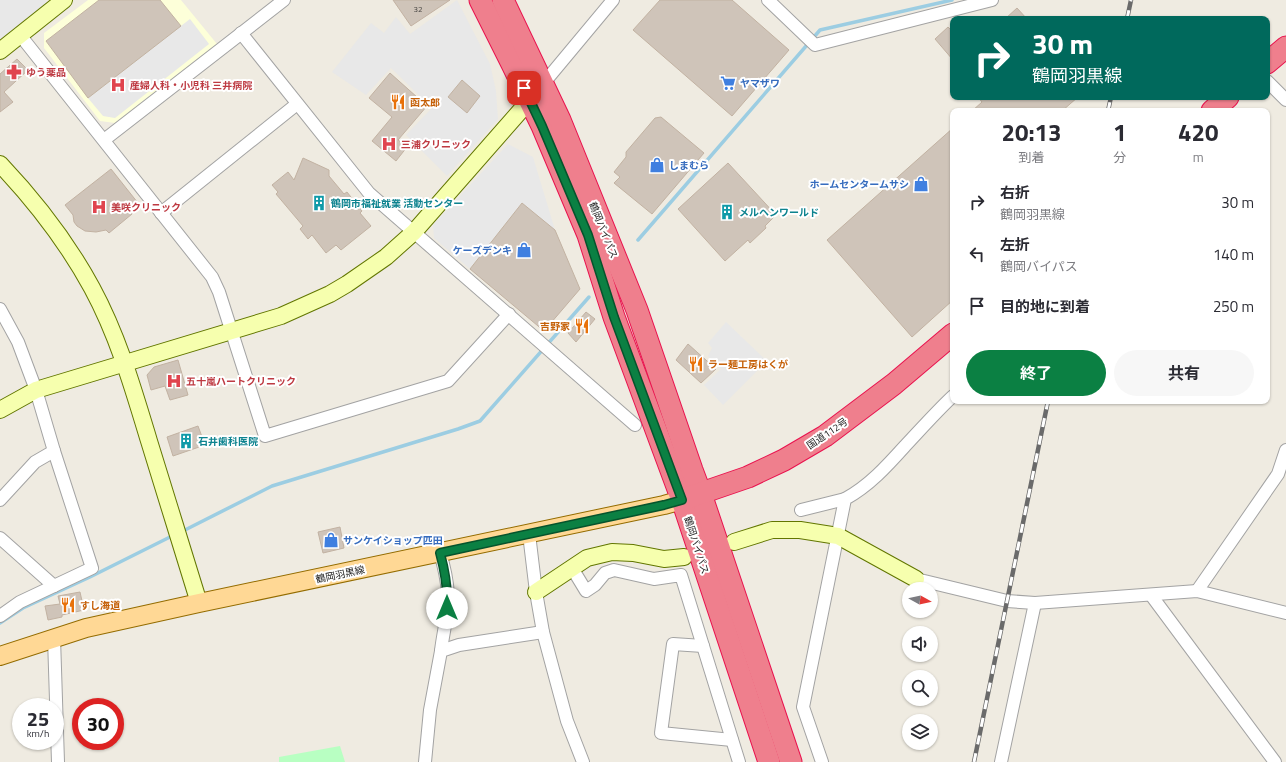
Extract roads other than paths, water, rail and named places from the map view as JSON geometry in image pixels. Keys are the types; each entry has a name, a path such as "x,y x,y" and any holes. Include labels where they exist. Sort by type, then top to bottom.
{"highway":[{"name":"鶴岡バイパス","path":"480,0 542,126 588,235 614,317 692,497 791,762"},
{"name":"鶴岡バイパス","path":"502,0 560,120 637,310 692,470 692,497 769,762"},
{"path":"1270,60 1286,47"},
{"path":"1215,108 1225,100"},
{"name":"国道112号","path":"692,497 748,477 784,460 825,436 894,384 950,337"}],"main road":[{"name":"鶴岡羽黒線","path":"0,656 86,628 664,505 692,497"}],"street":[{"path":"104,140 284,0"},
{"path":"0,410 36,390 281,316 330,294 375,265 414,232 530,100 613,0"},
{"path":"768,0 815,45 992,0"},
{"path":"0,51 58,2"},
{"path":"241,33 369,193 635,425"},
{"path":"20,35 212,277 219,292 265,436 448,381 509,314"},
{"path":"1270,84 1286,100"},
{"path":"161,213 297,104"},
{"path":"0,164 43,214 77,262 105,315 125,362 199,603"},
{"path":"0,309 18,342 36,390 92,568 20,602 0,616"},
{"path":"801,510 845,499 865,487 950,399"},
{"path":"1197,591 1278,474 1286,450"},
{"path":"0,500 35,462 54,451"},
{"path":"822,762 803,707 845,499"},
{"path":"734,542 772,530 800,530 838,536 916,579 1007,601 1035,603 1197,591 1286,613"},
{"path":"529,534 536,592 543,632 567,722 583,762"},
{"path":"0,538 54,586"},
{"path":"536,592 587,558 612,552 632,553 664,559 684,557"},
{"path":"425,762 430,710 447,608 448,594 440,553"},
{"path":"572,568 586,591 595,585 605,572 614,570 654,579 681,575 738,762"},
{"path":"1150,595 1275,762"},
{"path":"1001,762 1035,603"},
{"path":"441,651 459,645 543,632"},
{"path":"54,638 58,762"},
{"path":"703,646 673,644 660,733 732,740"}],"waterway":[{"path":"638,240 820,30 952,0"},
{"path":"181,532 272,486 480,421 589,297"},
{"path":"0,623 23,608 90,577 174,535"}],"railway":[{"path":"1128,16 1131,0"},
{"path":"1109,108 1110,100"},
{"path":"974,762 1047,404"}],"place":[{"name":"ゆう薬品","path":"14,72"},
{"name":"ヤマザワ","path":"728,83"},
{"name":"産婦人科・小児科 三井病院","path":"118,85"},
{"name":"函太郎","path":"398,102"},
{"name":"三浦クリニック","path":"389,144"},
{"name":"しまむら","path":"657,165"},
{"name":"ホームセンタームサシ","path":"921,184"},
{"name":"鶴岡市福祉就業 活動センター","path":"319,203"},
{"name":"美咲クリニック","path":"99,207"},
{"name":"メルヘンワールド","path":"727,212"},
{"name":"ケーズデンキ","path":"524,250"},
{"name":"吉野家","path":"582,326"},
{"name":"ラー麺工房はくが","path":"696,364"},
{"name":"五十嵐ハートクリニック","path":"174,381"},
{"name":"石井歯科医院","path":"186,441"},
{"name":"サンケイショップ匹田","path":"331,540"},
{"name":"すし海道","path":"68,605"}]}
